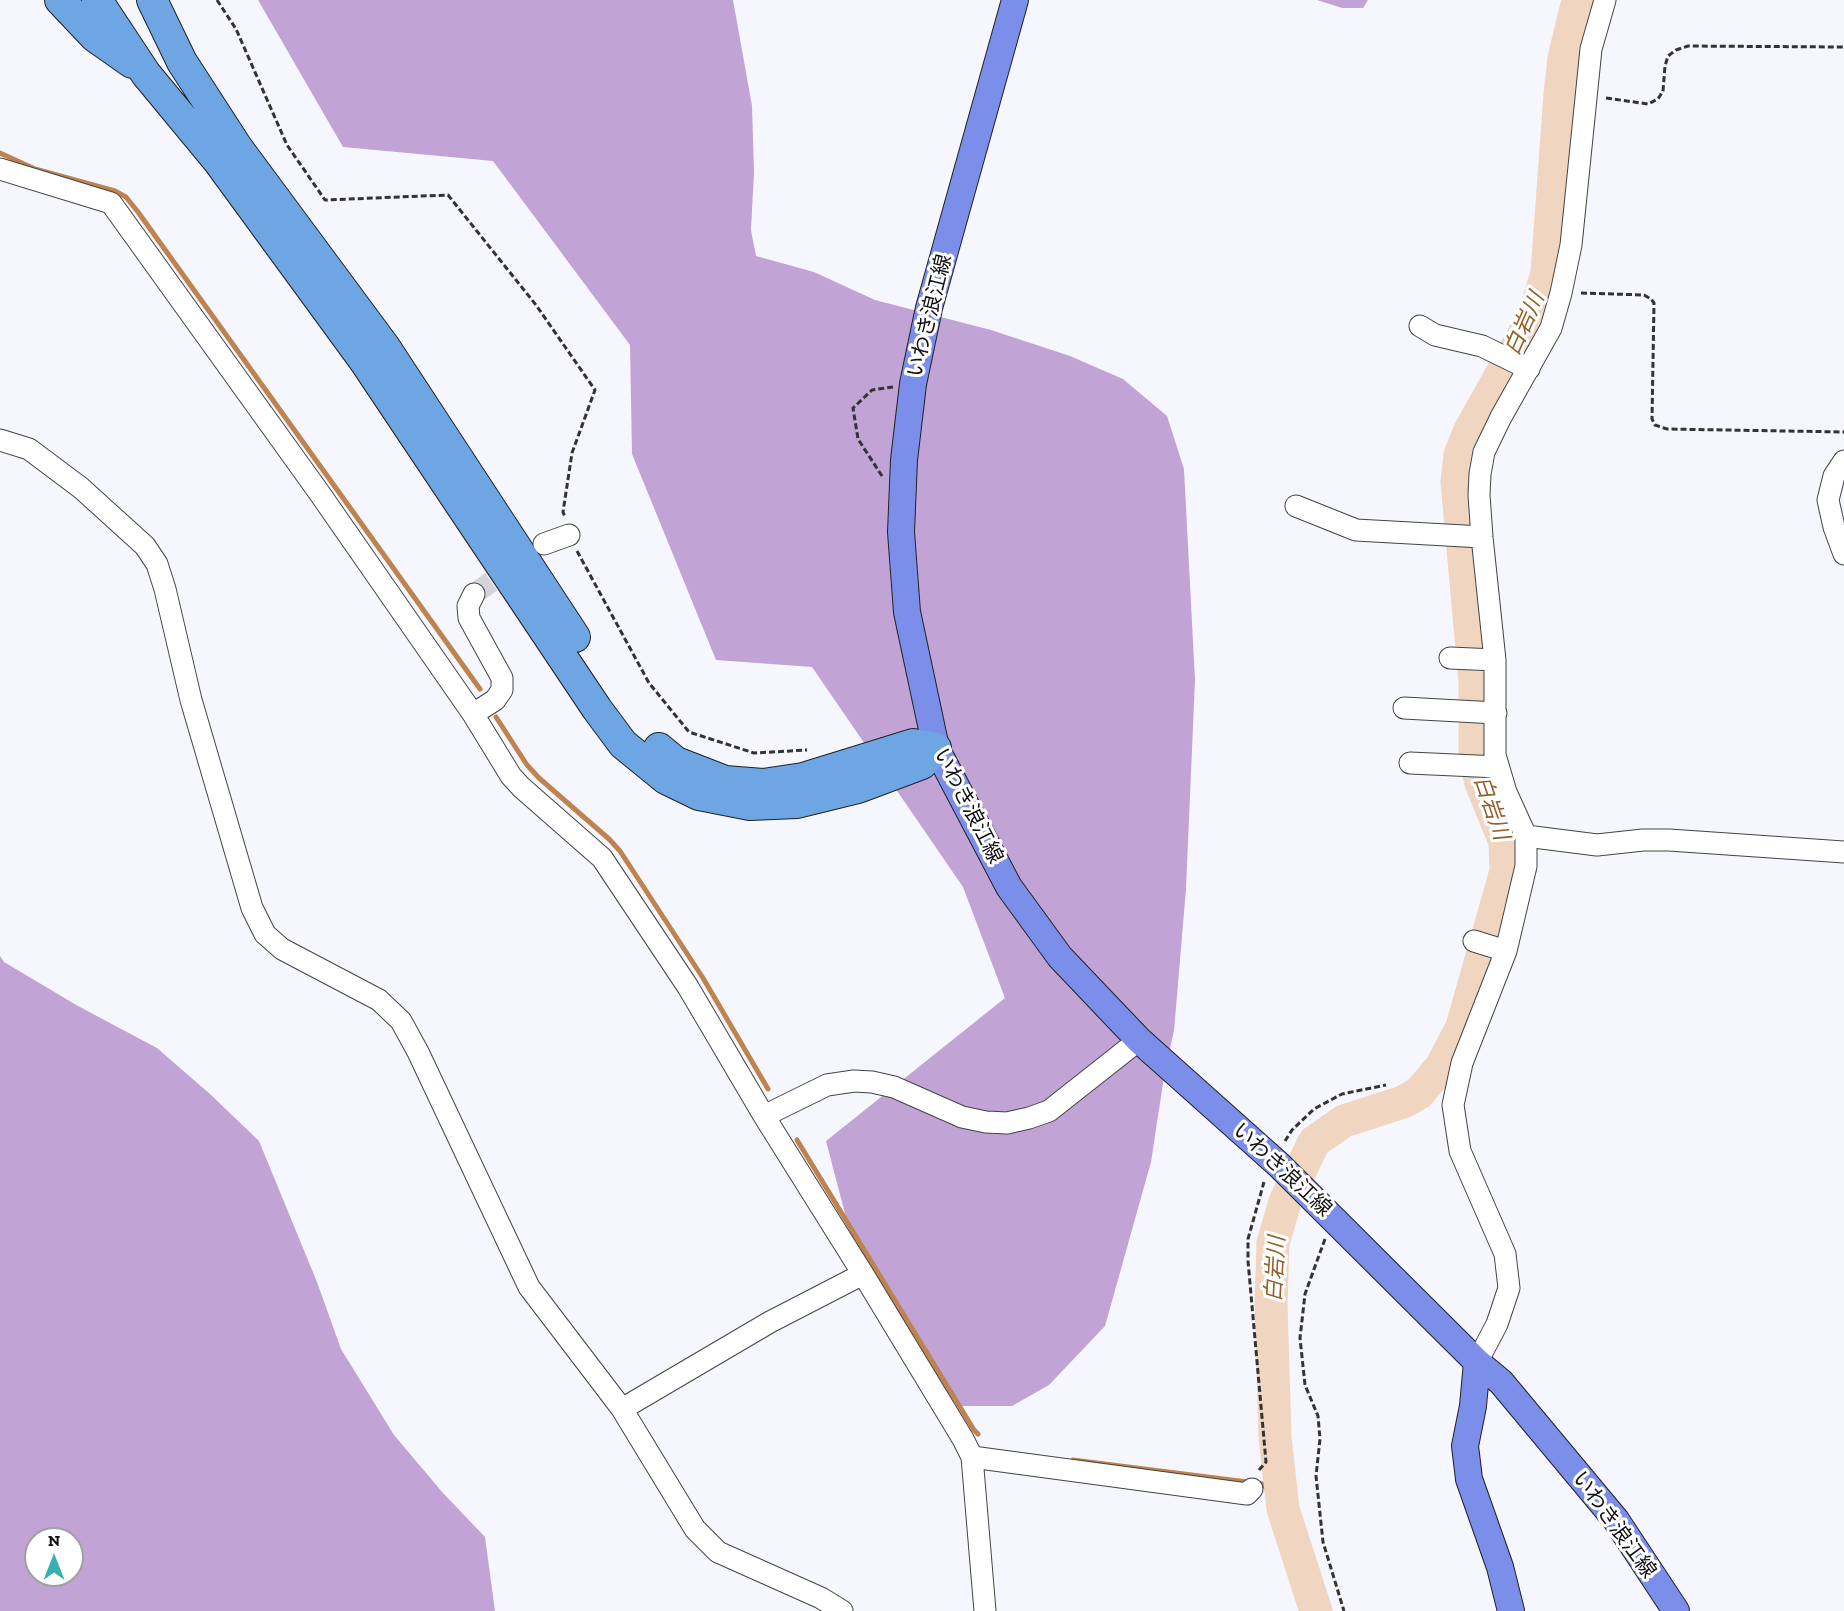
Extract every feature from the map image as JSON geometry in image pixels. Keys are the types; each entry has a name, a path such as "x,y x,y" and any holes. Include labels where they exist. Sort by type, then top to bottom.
{"highway":[{"path":"60,0 95,37 147,74"},
{"path":"97,0 147,74 218,161 365,362 597,709 623,744 666,778 699,795 750,805 797,802 858,788 922,764 936,748"},
{"path":"119,0 129,15 183,62"},
{"path":"152,0 183,62 237,147 385,347 577,640 610,698 634,728 675,762 725,781 763,784 803,778 913,744 936,748"}],"main road":[{"name":"いわき浪江線","path":"1016,0 929,308 913,384 904,460 901,532 907,612 936,748 1009,887 1060,957 1139,1040 1276,1162 1477,1362 1501,1382 1616,1520 1676,1611"},
{"path":"1477,1362 1473,1406 1465,1446 1469,1479 1500,1567 1511,1611"}],"street":[{"path":"1410,764 1486,766 1496,755 1484,712 1474,659 1470,537 1479,495 1484,452 1501,417 1519,364 1551,328 1561,293 1571,245 1591,49 1605,0"},
{"path":"0,169 111,203 318,491 473,714 511,776 602,858 688,987 972,1457 985,1611"},
{"path":"1420,326 1435,335 1482,346 1519,364"},
{"path":"0,440 29,449 81,488 145,546 157,564 194,711 252,908 265,934 282,949 379,1000 401,1021 423,1062 529,1287 622,1409 695,1529 718,1552 821,1598 842,1611"},
{"path":"1844,461 1834,476 1828,500 1834,527 1844,554"},
{"path":"1296,506 1356,530 1470,537"},
{"path":"544,544 568,535"},
{"path":"473,714 495,700 502,690 502,678 469,618 468,606 474,594"},
{"path":"1404,708 1484,712"},
{"path":"1477,1362 1497,1324 1509,1288 1504,1254 1460,1151 1453,1106 1462,1063 1526,866 1526,836 1506,792 1486,766"},
{"path":"1526,836 1597,845 1643,840 1670,840 1844,852"},
{"path":"1474,941 1500,949"},
{"path":"764,1116 827,1085 854,1081 894,1087 962,1118 1007,1123 1049,1111 1139,1040"},
{"path":"622,1409 770,1322 863,1274"},
{"path":"972,1457 1247,1494 1253,1483"}],"path":[{"path":"217,0 236,29 287,145 326,200 448,195 536,305 595,390 572,453 563,512 568,535 649,683 689,732 754,753 812,750"},
{"path":"1585,95 1648,104 1658,99 1663,91 1668,56 1688,46 1844,47"},
{"path":"1561,293 1644,295 1652,299 1654,303 1652,419 1655,425 1667,429 1844,432"},
{"path":"883,478 858,439 853,408 872,390 913,384"},
{"path":"1253,1483 1266,1462 1248,1239 1263,1185 1292,1130 1314,1109 1342,1094 1386,1084"},
{"path":"1330,1215 1305,1294 1300,1338 1305,1385 1318,1416 1320,1439 1316,1476 1323,1542 1344,1611"}],"shaded area":[{"path":"258,0 733,0 752,106 754,172 751,230 756,256 814,272 875,300 991,330 1070,356 1123,379 1167,416 1184,469 1195,680 1186,889 1174,1031 1165,1070 1151,1162 1105,1326 1049,1385 1012,1406 961,1406 915,1368 854,1248 826,1141 1005,998 963,887 812,667 716,660 632,454 630,345 493,161 343,147"},
{"path":"1317,0 1368,0 1363,8 1342,8"},
{"path":"0,956 4,962 78,1006 157,1048 259,1141 317,1282 341,1349 394,1435 443,1493 485,1537 495,1611 0,1611"}],"waterway":[{"name":"白岩川","path":"1316,1611 1283,1509 1275,1437 1271,1303 1273,1243 1285,1202 1314,1142 1344,1121 1403,1102 1419,1093 1441,1067 1462,1027 1506,871 1505,842 1481,783 1475,758 1475,682 1457,482 1460,455 1470,430 1534,316 1547,273 1564,58 1578,0"},
{"path":"0,153 35,169 115,191 126,197 480,689"},
{"path":"496,717 527,765 539,778 620,851 703,978 768,1089"},
{"path":"797,1140 978,1434"},
{"path":"1073,1460 1263,1484 1283,1509"}],"tunnel":[{"path":"474,594 515,565"}]}
